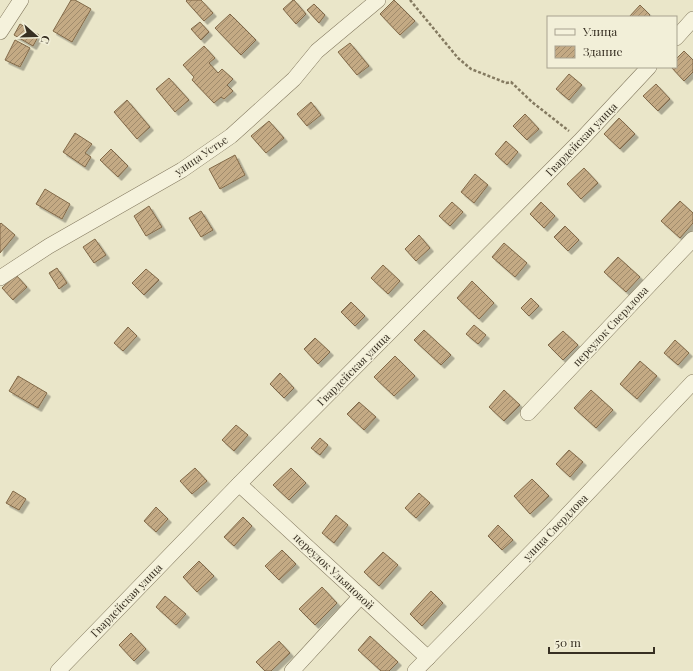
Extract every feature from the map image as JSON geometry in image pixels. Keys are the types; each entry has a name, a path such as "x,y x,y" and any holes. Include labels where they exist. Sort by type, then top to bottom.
{"street":[{"path":"0,32 21,0"},
{"name":"улица Устье","path":"0,278 49,246 182,170 230,136 294,80 317,51 378,0"},
{"path":"677,37 693,19"},
{"name":"Гвардейская улица","path":"58,671 239,484 580,141 648,68"},
{"name":"переулок Свердлова","path":"528,413 693,239"},
{"name":"улица Свердлова","path":"415,671 551,532 693,382"},
{"name":"переулок Ульяновой","path":"239,484 428,658"},
{"path":"292,671 361,596"}],"path":[{"path":"410,0 458,58 471,69 499,80 511,82 532,102 561,124 580,141"}],"building":[{"path":"71,0 75,0 91,9 72,42 53,31"},
{"path":"201,0 213,13 204,21 186,1"},
{"path":"293,0 306,14 296,24 283,9"},
{"path":"394,0 415,21 400,35 380,14"},
{"path":"314,4 325,15 319,23 307,10"},
{"path":"640,5 650,15 649,16 630,16"},
{"path":"230,14 256,40 241,55 215,28"},
{"path":"200,22 209,32 201,40 191,29"},
{"path":"20,24 39,35 33,46 14,35"},
{"path":"15,40 30,48 20,67 5,60"},
{"path":"350,43 369,66 357,75 338,52"},
{"path":"204,46 215,58 209,63 218,73 222,69 233,79 227,85 233,91 224,99 221,97 214,103 192,80 194,77 183,65"},
{"path":"684,51 693,60 693,72 684,81 672,68 677,68 677,58"},
{"path":"569,74 582,85 569,100 556,89"},
{"path":"169,78 189,100 175,112 156,89"},
{"path":"656,84 670,99 658,111 643,96"},
{"path":"127,100 150,127 137,139 114,112"},
{"path":"311,102 321,115 307,126 297,114"},
{"path":"525,114 539,129 527,140 513,126"},
{"path":"619,118 635,134 620,149 604,134"},
{"path":"269,121 284,138 266,153 251,136"},
{"path":"75,133 92,144 85,153 91,157 85,167 63,152"},
{"path":"506,141 518,152 507,165 495,154"},
{"path":"111,149 128,166 118,177 100,160"},
{"path":"235,155 245,175 220,189 209,169"},
{"path":"584,168 598,183 581,199 567,184"},
{"path":"475,174 488,185 474,203 461,192"},
{"path":"45,189 70,204 62,219 36,204"},
{"path":"680,201 693,213 693,223 680,238 661,221"},
{"path":"452,202 463,212 450,226 439,216"},
{"path":"541,202 555,216 544,228 530,214"},
{"path":"149,206 162,227 146,236 134,216"},
{"path":"201,211 213,230 201,237 189,218"},
{"path":"1,223 15,235 0,253 0,224"},
{"path":"565,226 579,240 568,251 554,237"},
{"path":"419,235 430,248 416,261 405,249"},
{"path":"95,239 106,255 94,263 83,247"},
{"path":"504,243 527,263 515,277 492,257"},
{"path":"618,257 640,277 626,292 604,272"},
{"path":"383,265 400,281 388,294 371,278"},
{"path":"57,268 67,283 59,289 49,273"},
{"path":"146,269 159,280 144,295 132,283"},
{"path":"16,275 27,287 13,300 2,288"},
{"path":"472,281 494,303 479,319 457,298"},
{"path":"531,298 539,306 529,316 521,308"},
{"path":"351,302 365,316 355,326 341,312"},
{"path":"474,325 486,335 478,344 466,334"},
{"path":"128,327 137,336 123,351 114,343"},
{"path":"424,330 451,355 441,365 414,340"},
{"path":"563,331 578,345 563,360 548,345"},
{"path":"315,338 330,352 318,364 304,349"},
{"path":"675,340 689,353 678,365 664,353"},
{"path":"395,356 415,376 394,396 374,377"},
{"path":"640,361 657,376 637,399 620,384"},
{"path":"280,373 294,388 284,398 270,384"},
{"path":"18,376 47,393 38,408 9,391"},
{"path":"504,390 520,405 504,421 489,407"},
{"path":"591,390 613,410 596,428 574,408"},
{"path":"359,402 376,417 364,430 347,414"},
{"path":"236,425 248,435 234,451 222,440"},
{"path":"320,438 328,445 320,455 311,448"},
{"path":"569,450 583,462 570,477 556,464"},
{"path":"195,468 207,481 192,494 180,481"},
{"path":"291,468 306,483 289,500 273,485"},
{"path":"532,479 549,496 530,514 514,496"},
{"path":"13,491 26,499 19,510 6,503"},
{"path":"419,493 430,503 416,518 405,508"},
{"path":"156,507 168,519 156,532 144,521"},
{"path":"336,515 348,525 334,543 322,533"},
{"path":"243,517 252,526 234,546 224,537"},
{"path":"498,525 513,540 502,550 488,536"},
{"path":"282,550 296,564 279,580 265,566"},
{"path":"383,552 398,565 379,586 364,572"},
{"path":"199,561 214,576 197,592 183,577"},
{"path":"322,587 337,603 315,625 299,609"},
{"path":"431,591 443,603 422,626 410,614"},
{"path":"165,596 186,614 176,625 156,607"},
{"path":"131,633 146,649 134,661 119,645"},
{"path":"370,636 398,662 389,671 381,671 358,650"},
{"path":"279,641 290,653 271,671 265,671 256,662"}]}
